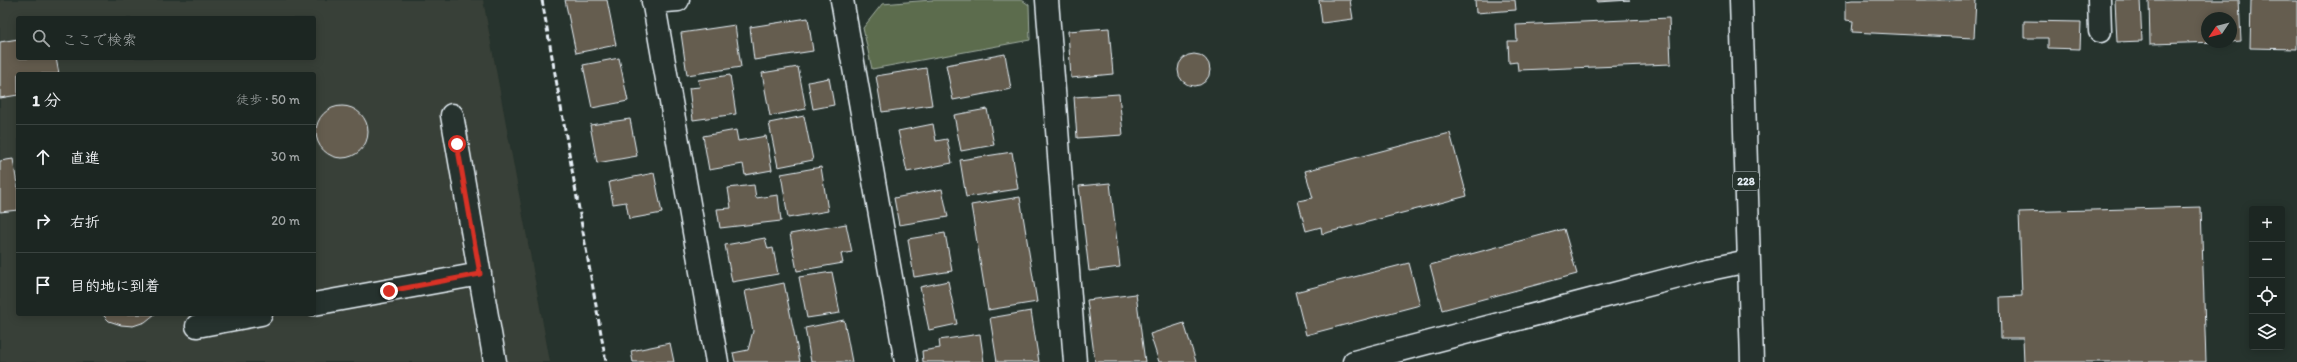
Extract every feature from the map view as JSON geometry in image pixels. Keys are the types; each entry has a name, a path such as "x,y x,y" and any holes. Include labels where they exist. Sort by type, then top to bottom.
{"main road":[{"path":"678,0 653,1 717,362"},
{"path":"842,0 906,362"},
{"path":"1047,0 1075,362"},
{"name":"228","path":"1741,0 1752,362"},
{"path":"2098,0 2100,31"},
{"path":"452,115 495,362"},
{"path":"1354,362 1705,270 1748,261"},
{"path":"316,304 480,274"},
{"path":"197,326 250,316"}],"shaded area":[{"path":"0,0 483,0 550,362 0,362"}],"green space":[{"path":"931,0 1022,0 1029,5 1030,40 872,69 863,28 882,4"}],"building":[{"path":"565,0 607,0 616,45 576,53"},
{"path":"1319,0 1350,0 1353,19 1322,23"},
{"path":"1475,0 1515,0 1516,10 1476,13"},
{"path":"1597,0 1630,0 1597,2"},
{"path":"1976,0 1974,38 1852,32 1853,21 1846,20 1846,1"},
{"path":"2115,0 2140,0 2142,41 2117,42"},
{"path":"2149,0 2239,0 2241,41 2237,41 2237,12 2201,12 2201,43 2150,44"},
{"path":"2251,0 2297,0 2297,49 2250,48"},
{"path":"808,18 813,51 754,60 750,27"},
{"path":"1669,18 1671,64 1518,70 1517,62 1509,63 1508,41 1517,41 1516,25"},
{"path":"2024,21 2081,22 2080,49 2048,48 2048,38 2024,38"},
{"path":"735,25 741,67 687,75 681,33"},
{"path":"1109,28 1113,74 1071,78 1068,31"},
{"path":"16,39 16,60 56,60 59,72 16,72 16,95 0,98 0,42"},
{"path":"1005,54 1011,89 953,100 946,65"},
{"path":"1191,54 1197,54 1207,61 1210,70 1209,76 1203,83 1197,86 1191,86 1181,79 1178,73 1178,67 1185,57"},
{"path":"619,58 628,101 592,108 583,65"},
{"path":"798,67 806,109 770,116 762,73"},
{"path":"926,68 932,105 882,112 876,76"},
{"path":"730,75 736,114 693,120 689,88 700,87 698,80"},
{"path":"829,78 834,105 813,109 808,82"},
{"path":"1119,94 1123,135 1077,138 1074,97"},
{"path":"337,106 347,106 361,113 368,127 368,137 361,151 347,158 337,158 327,154 320,147 316,137 316,127 320,117 327,110"},
{"path":"987,109 994,145 961,151 954,115"},
{"path":"804,116 813,160 778,167 769,123"},
{"path":"630,119 637,156 597,163 590,125"},
{"path":"933,124 936,141 947,139 952,163 907,172 898,131"},
{"path":"736,130 738,141 766,136 772,170 745,175 743,164 709,170 703,136"},
{"path":"1450,133 1467,196 1322,234 1321,227 1306,231 1298,201 1313,198 1305,171"},
{"path":"1012,152 1018,189 966,197 960,160"},
{"path":"13,159 16,178 16,210 0,212 0,161"},
{"path":"821,167 828,211 788,218 781,174"},
{"path":"654,173 662,213 629,219 626,202 613,204 609,182"},
{"path":"1110,183 1120,267 1089,271 1079,186"},
{"path":"754,185 756,198 778,195 781,221 720,228 717,209 731,208 728,188"},
{"path":"942,189 948,217 899,225 894,198"},
{"path":"1020,197 1037,302 988,310 971,205"},
{"path":"2201,207 2206,362 2024,362 2023,338 2001,338 2000,297 2022,296 2019,212"},
{"path":"846,224 852,252 841,254 843,263 797,271 790,234"},
{"path":"1564,229 1577,274 1442,310 1430,265"},
{"path":"945,233 952,271 914,277 908,239"},
{"path":"765,238 768,249 773,248 778,274 732,282 725,245"},
{"path":"1409,263 1420,305 1306,335 1295,292"},
{"path":"832,272 840,313 807,318 799,277"},
{"path":"948,281 957,324 929,330 920,287"},
{"path":"784,283 800,362 735,362 733,353 748,350 753,331 745,291"},
{"path":"1136,294 1145,362 1095,362 1087,300"},
{"path":"1031,311 1039,362 997,362 990,318"},
{"path":"104,316 152,316 145,322 133,326 121,325 109,321"},
{"path":"844,320 852,362 811,362 805,328"},
{"path":"1184,323 1196,362 1159,362 1150,334"},
{"path":"980,334 984,362 923,362 922,351 940,348 939,340"},
{"path":"670,343 674,362 633,362 631,351"}],"railway":[{"path":"542,0 606,362"}],"route":[{"path":"389,291 480,274 457,144"}]}
